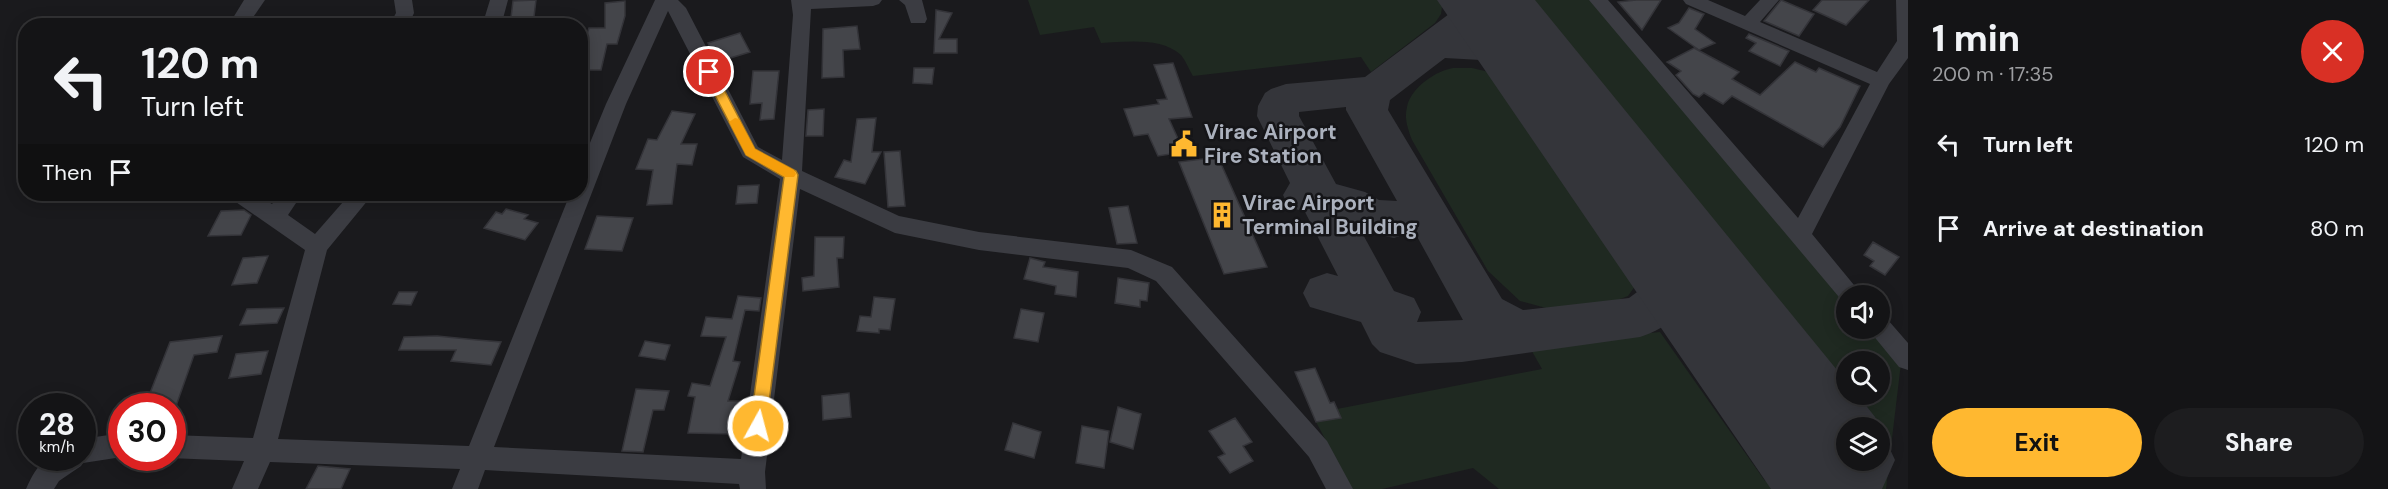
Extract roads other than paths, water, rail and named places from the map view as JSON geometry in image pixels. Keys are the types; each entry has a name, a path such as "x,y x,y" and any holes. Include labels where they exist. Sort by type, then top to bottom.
{"street":[{"path":"242,18 252,2 256,0"},
{"path":"402,18 405,13 403,0"},
{"path":"493,18 499,0"},
{"path":"588,175 616,104 666,0 679,12 750,152 791,175 895,224 979,241 1131,259 1164,274 1318,449 1340,489"},
{"path":"186,448 476,458 752,481 791,175 802,15 800,2 873,0"},
{"path":"908,0 913,1 918,19"},
{"path":"1598,0 1843,285"},
{"path":"1692,0 1881,81"},
{"path":"1748,24 1770,0"},
{"path":"1800,235 1881,81 1899,57 1907,41 1905,0"},
{"path":"251,201 317,247"},
{"path":"274,218 286,201"},
{"path":"245,489 262,451 317,247 356,201"},
{"path":"465,489 578,201"},
{"path":"1890,339 1908,360"},
{"path":"39,489 52,471"}],"place":[{"name":"Virac Airport Fire Station","path":"1184,144"},
{"name":"Virac Airport Terminal Building","path":"1222,215"}]}
